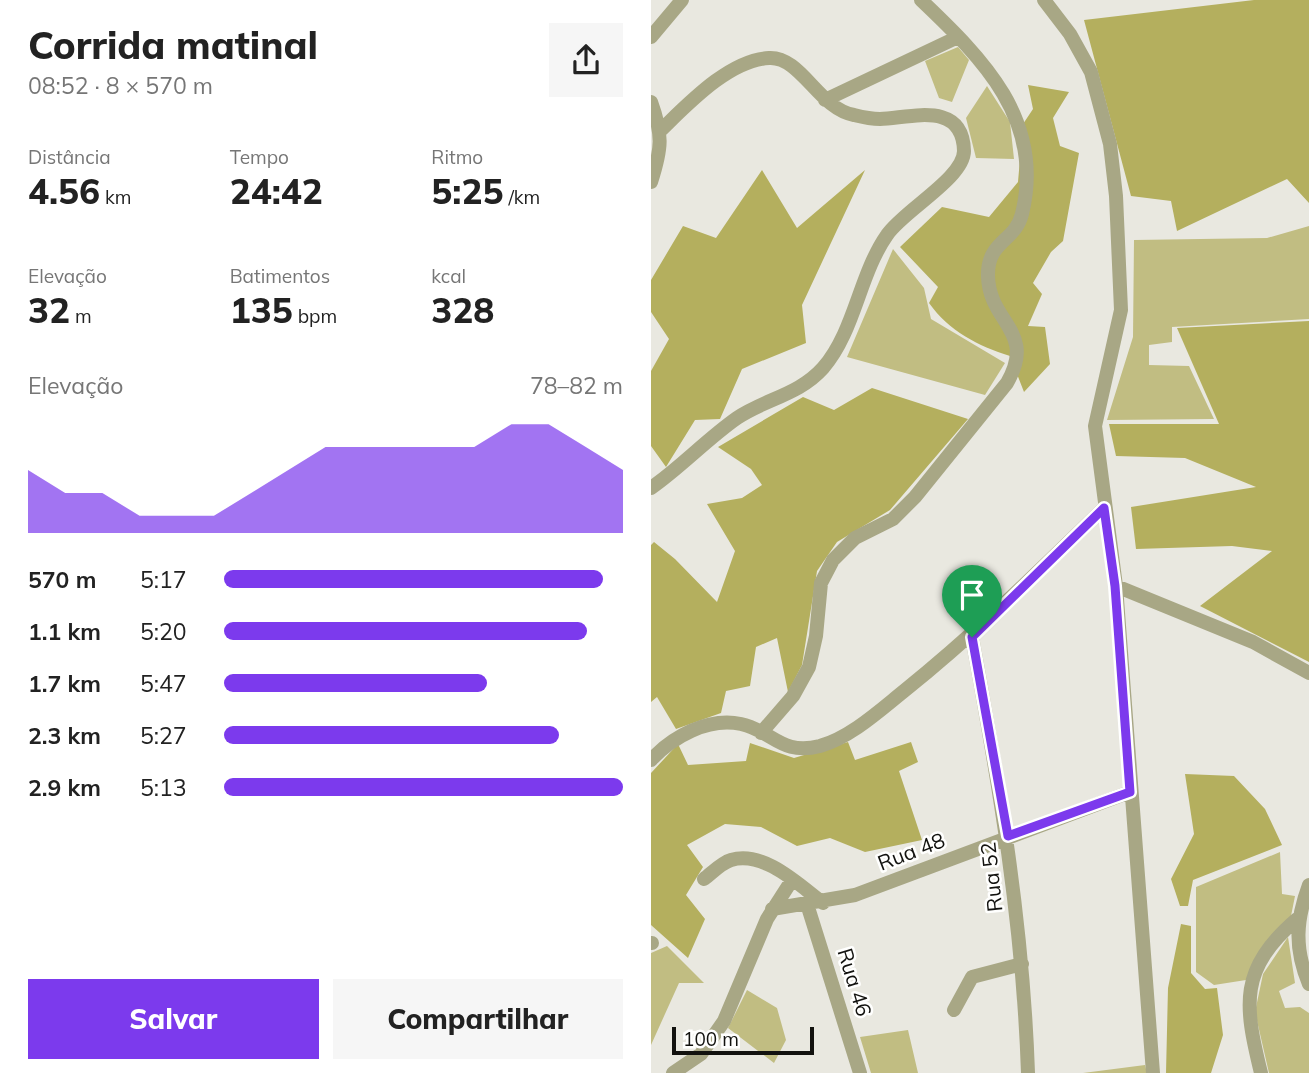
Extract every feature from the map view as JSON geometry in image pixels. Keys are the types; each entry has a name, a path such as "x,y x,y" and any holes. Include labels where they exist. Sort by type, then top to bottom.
{"street":[{"path":"651,37 682,0"},
{"path":"761,733 793,696 806,675 816,636 821,583 833,560 855,538 893,519 915,497 1007,383 1017,365 1014,338 991,297 988,264 994,248 1013,232 1022,217 1026,192 1025,150 1015,110 1003,90 958,37 921,0"},
{"path":"1044,0 1070,34 1091,72 1110,144 1116,196 1121,310 1095,426 1115,586 1153,1073"},
{"path":"825,100 958,37"},
{"path":"651,488 682,467 734,420 786,397 823,368 842,337 886,236 963,162 962,138 949,121 916,113 877,119 851,115 825,100 789,63 769,58 745,64 713,83 661,130"},
{"path":"651,102 661,130 658,160 651,182"},
{"path":"651,760 687,733 715,723 741,724 793,748 831,742 874,715 972,637 1104,508"},
{"path":"1115,586 1253,642 1309,673"},
{"name":"Rua 52","path":"972,637 1008,836 1022,964 1028,1073"},
{"name":"Rua 48","path":"772,909 823,903 855,895 1130,792"},
{"path":"703,878 728,861 743,858 763,862 823,903"},
{"path":"673,1073 701,1054 724,1021 772,909 792,880"},
{"path":"1309,885 1297,919 1301,953 1309,984"},
{"name":"Rua 46","path":"807,904 860,1073"},
{"path":"1261,1073 1247,1011 1251,985 1261,958 1277,936 1297,919"},
{"path":"954,1010 972,977 1022,964"}],"shaded area":[{"path":"1254,0 1309,0 1309,203 1287,179 1177,231 1171,201 1131,196 1084,20"},
{"path":"958,47 969,60 952,102 939,98 925,61"},
{"path":"1028,85 1069,92 1053,118 1060,146 1079,153 1063,241 1051,252 1033,283 1042,294 1028,326 1045,327 1050,364 1024,392 1010,356 965,336 937,313 929,303 938,287 900,247 942,207 989,217 1018,182 1023,124 1033,109"},
{"path":"987,86 1010,122 1014,159 976,158 966,118"},
{"path":"762,170 797,228 865,170 802,305 806,343 742,369 720,419 695,420 666,467 651,446 651,371 669,339 651,312 651,280 683,226 716,238"},
{"path":"1309,226 1309,319 1172,327 1172,342 1149,345 1149,365 1189,366 1214,419 1107,420 1133,337 1134,240 1267,238"},
{"path":"893,249 924,288 931,319 1005,363 985,395 847,357"},
{"path":"1309,321 1309,662 1200,606 1272,551 1232,546 1136,549 1131,507 1256,487 1185,458 1116,456 1109,424 1219,424 1177,328"},
{"path":"872,388 968,419 890,510 837,542 817,571 802,665 788,692 777,638 756,647 750,686 726,691 721,713 676,729 657,697 651,702 651,545 654,542 675,559 717,602 735,551 707,504 742,498 762,485 751,469 718,447 803,397 834,410"},
{"path":"848,742 855,760 911,742 918,762 899,771 922,840 865,852 830,838 797,846 761,827 725,824 687,845 703,867 686,895 705,919 688,958 651,925 651,773 678,744 688,765 746,761 750,743 794,758"},
{"path":"1185,774 1234,776 1265,809 1282,845 1193,880 1188,906 1180,906 1171,879 1194,834"},
{"path":"1280,852 1282,894 1295,896 1291,916 1246,980 1214,985 1196,972 1196,887"},
{"path":"1181,924 1191,926 1191,973 1205,989 1217,988 1223,1035 1211,1073 1166,1073 1168,988"},
{"path":"1288,937 1295,983 1279,991 1285,1008 1300,1007 1309,1013 1309,1073 1269,1073 1255,1012 1263,974"},
{"path":"667,946 704,983 679,983 651,1045 651,953"},
{"path":"747,990 777,1008 786,1040 774,1063 728,1028"},
{"path":"908,1030 918,1073 871,1073 860,1037"},
{"path":"1145,1065 1147,1073 1083,1073"}],"route":[{"path":"1104,508 1115,586 1130,792 1008,836 972,637 1104,508"}]}
